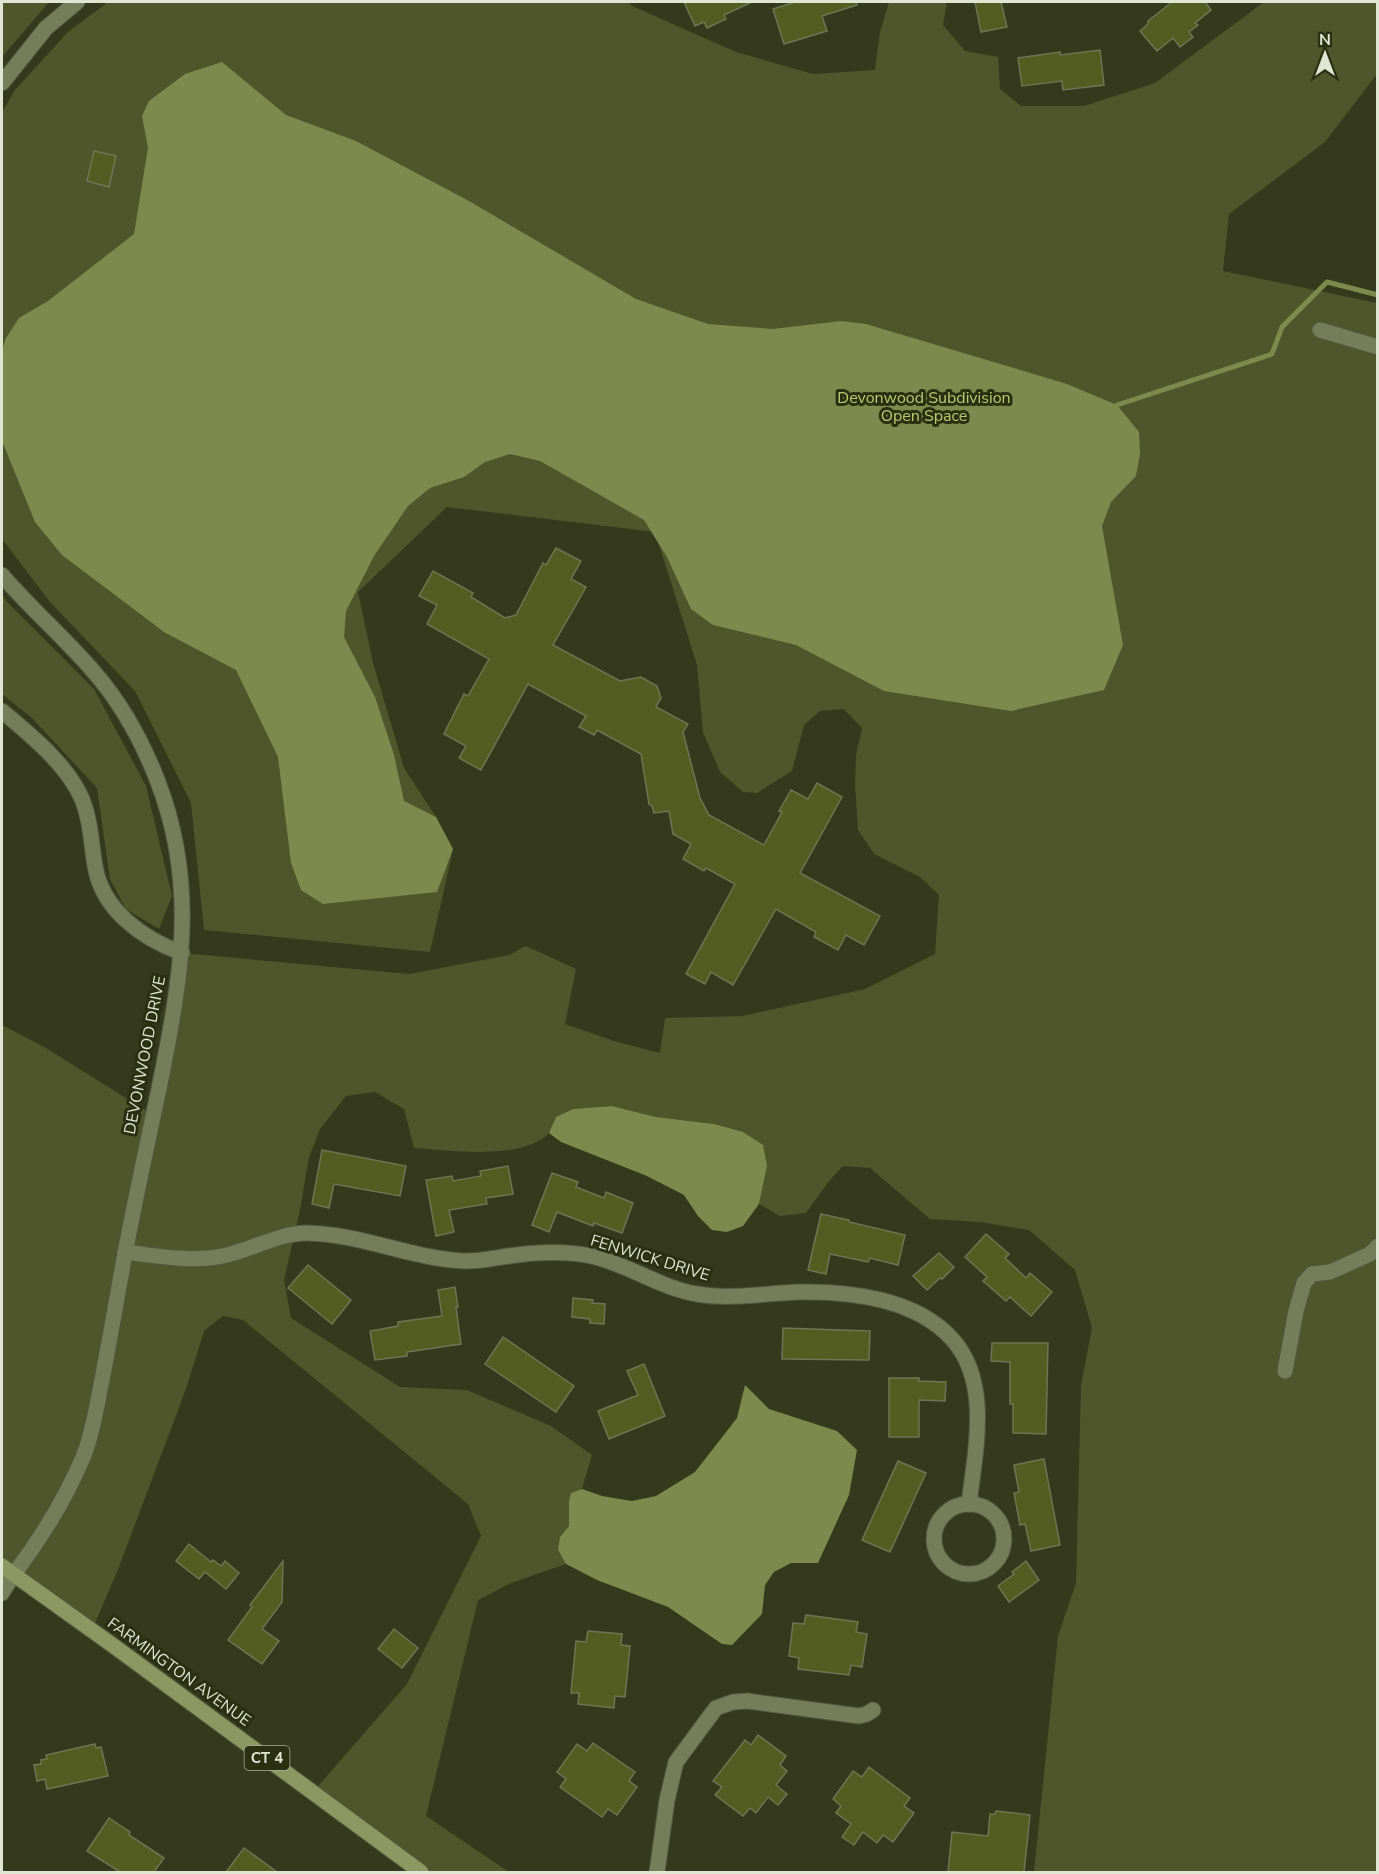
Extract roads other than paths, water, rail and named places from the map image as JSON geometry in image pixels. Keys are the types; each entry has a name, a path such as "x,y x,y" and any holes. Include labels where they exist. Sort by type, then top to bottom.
{"main road":[{"name":"FARMINGTON AVENUE","path":"7,1570 422,1872"}],"street":[{"path":"2,83 46,28 77,2"},
{"path":"1320,330 1377,347"},
{"name":"DEVONWOOD DRIVE","path":"2,575 95,673 138,738 158,782 172,826 183,910 182,953 172,1024 125,1252 105,1364 85,1451 60,1505 36,1544 7,1570 2,1593"},
{"path":"2,711 54,758 81,797 88,818 100,888 110,903 143,934 182,953"},
{"name":"FENWICK DRIVE","path":"125,1252 188,1259 208,1258 229,1255 289,1235 320,1234 343,1237 421,1256 462,1261 540,1253 591,1256 695,1294 720,1296 823,1293 855,1296 893,1304 923,1316 947,1334 958,1347 972,1378 976,1405 969,1504"},
{"path":"1285,1371 1296,1311 1304,1284 1312,1274 1330,1272 1370,1254 1377,1246"},
{"path":"969,1504 980,1506 994,1514 1003,1528 1005,1539 1003,1550 994,1564 980,1572 969,1574 958,1572 944,1563 937,1553 934,1536 943,1515 952,1508 969,1504"},
{"path":"657,1872 667,1800 675,1765 716,1708 733,1702 747,1701 859,1716 873,1710"}],"waterway":[{"path":"1117,405 1272,354 1282,327 1327,282 1378,295"}],"park label":[{"name":"Devonwood Subdivision Open Space","path":"924,407"}]}
